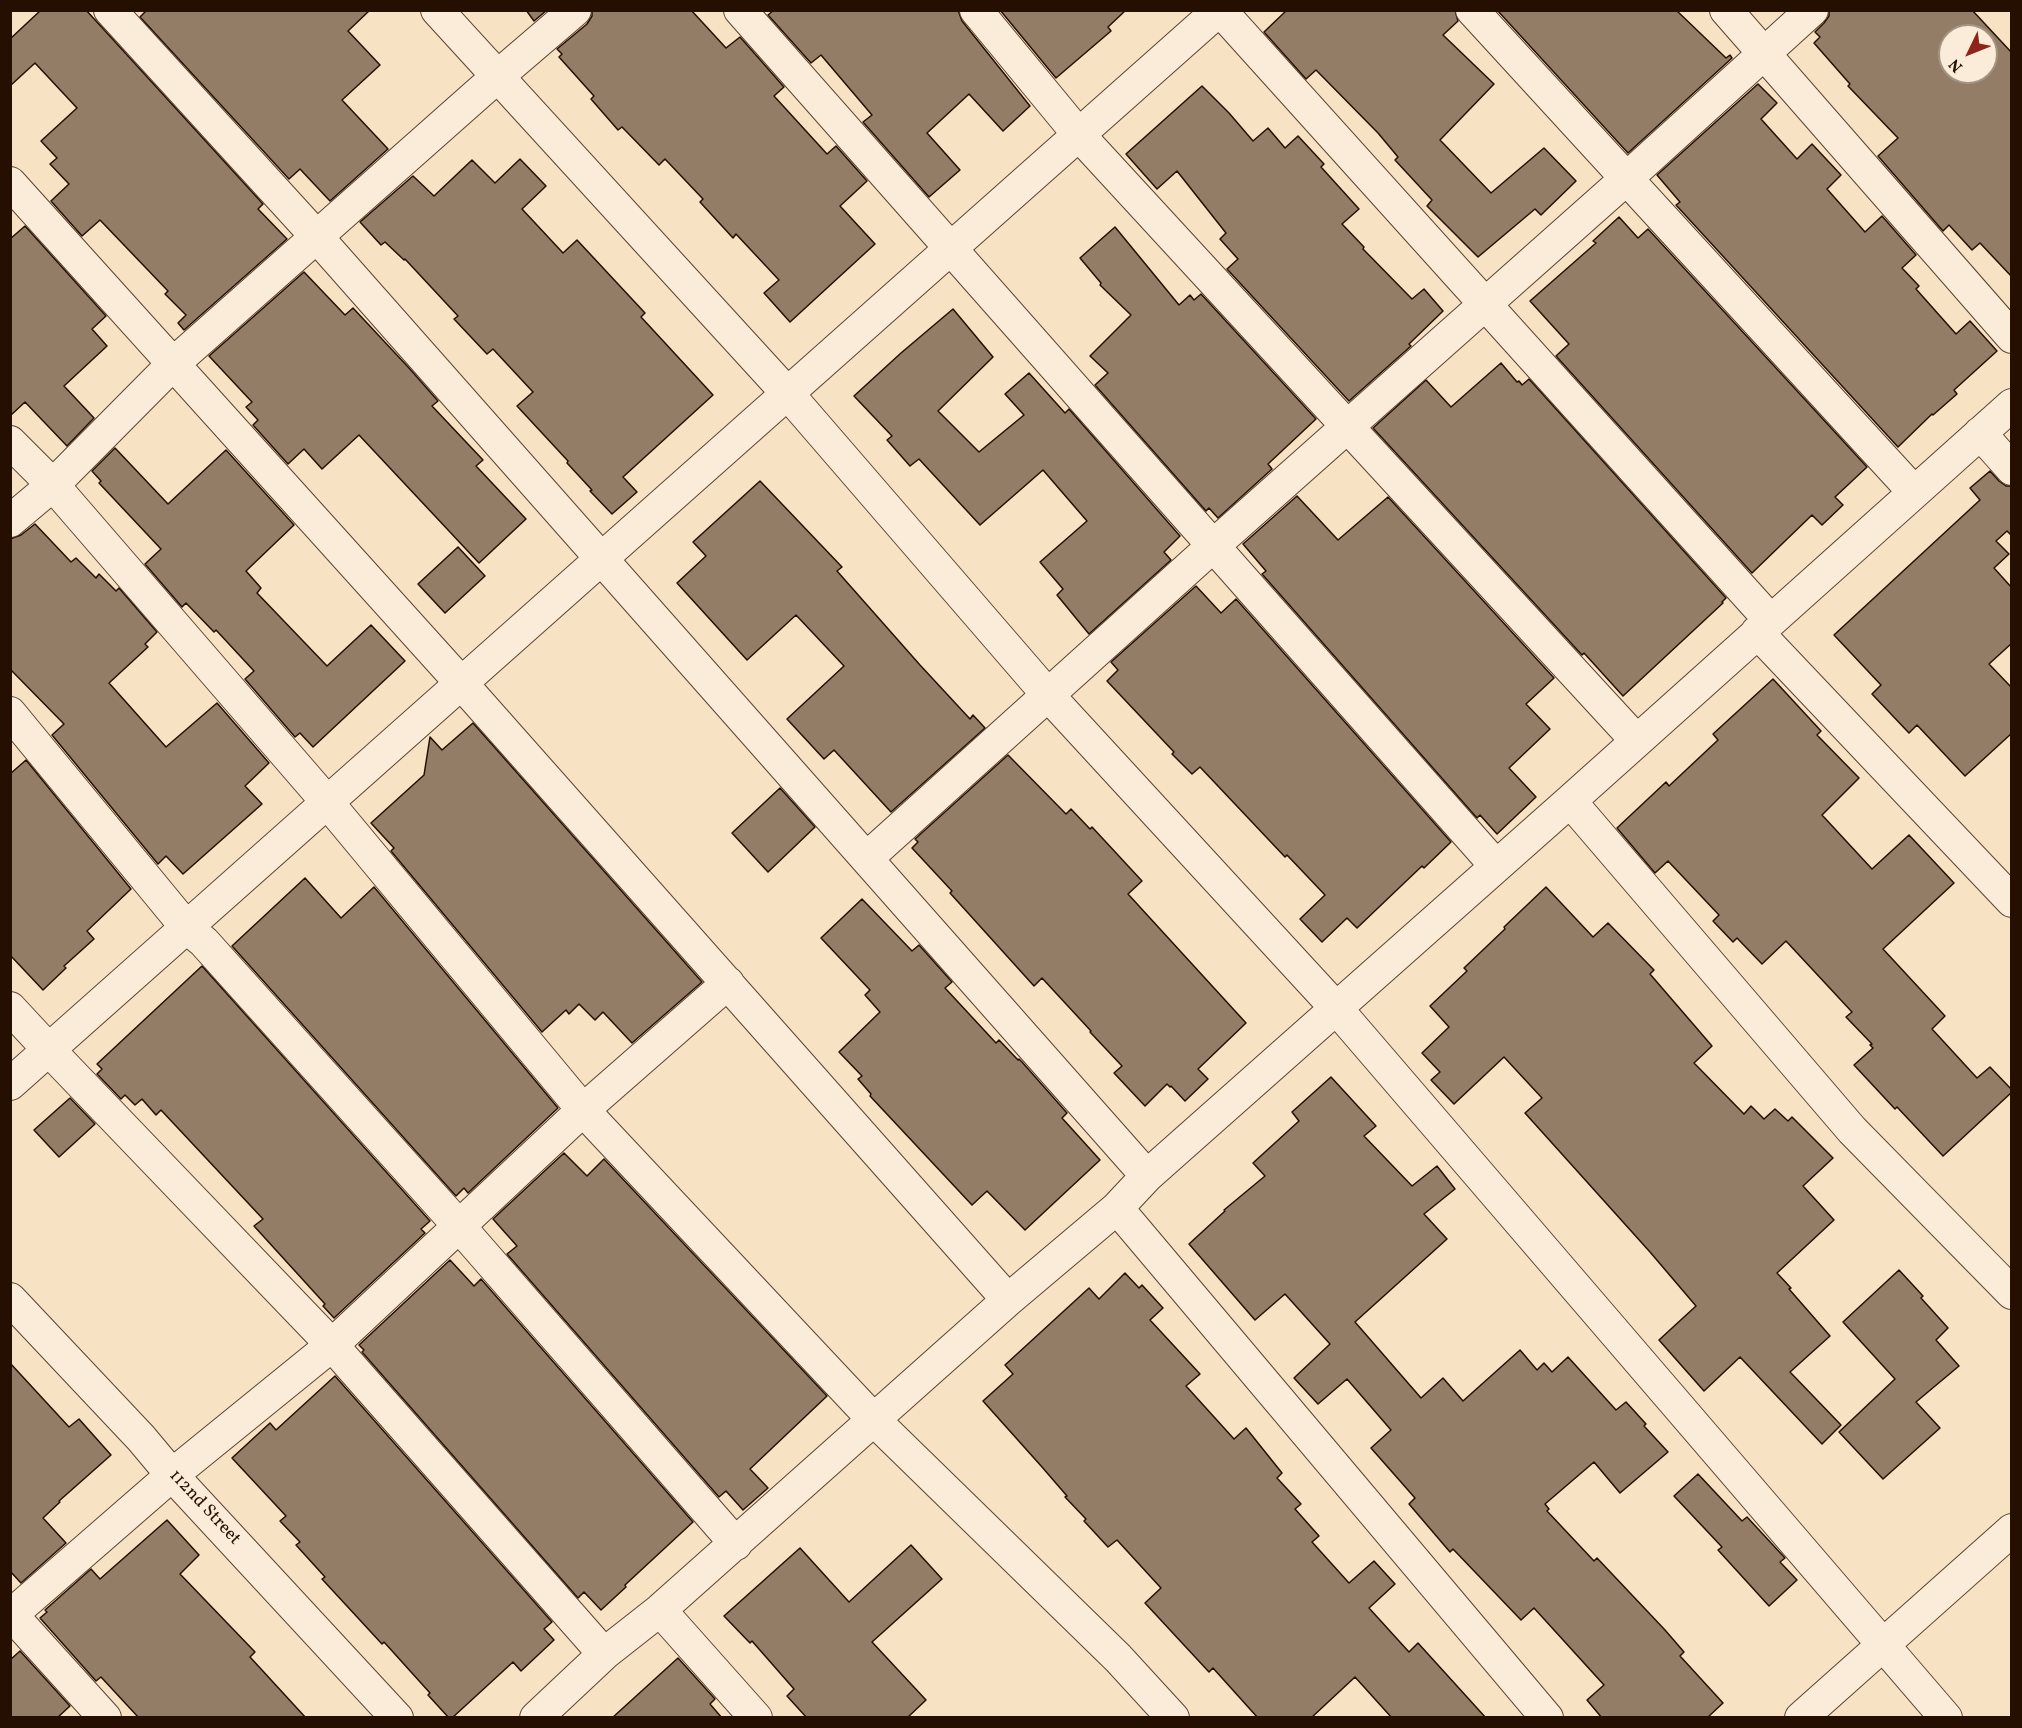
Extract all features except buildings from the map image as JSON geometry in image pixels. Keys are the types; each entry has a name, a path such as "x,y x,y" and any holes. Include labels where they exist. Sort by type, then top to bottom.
{"street":[{"path":"110,10 317,237 1147,1176"},
{"path":"437,10 788,394 1048,695 1336,1008 1946,1718"},
{"path":"10,521 53,485 174,363 575,10"},
{"path":"740,10 1496,866"},
{"path":"976,10 1079,135 1636,740"},
{"path":"10,1084 1220,10 1484,303 1763,626 2012,901"},
{"path":"1472,10 1914,492"},
{"path":"1726,10 2012,338"},
{"path":"867,858 1812,10"},
{"path":"10,183 462,684 1008,1300"},
{"path":"536,1718 603,1654 660,1610 1008,1300 1117,1208 1147,1176 2012,405"},
{"path":"1980,433 2012,470"},
{"path":"10,442 53,485 328,803 584,1110 874,1420 1118,1658 1173,1718"},
{"path":"10,713 187,928 204,942 459,1226 736,1544"},
{"path":"1570,801 1852,1130 2012,1293"},
{"path":"105,1718 11,1614 172,1475 332,1345 584,1110 728,983"},
{"path":"10,1008 332,1345 603,1654"},
{"path":"1117,1208 1547,1718"},
{"name":"112nd Street","path":"10,1299 141,1438 172,1475 397,1718"},
{"path":"1801,1718 2012,1530"},
{"path":"660,1610 756,1718"}]}
